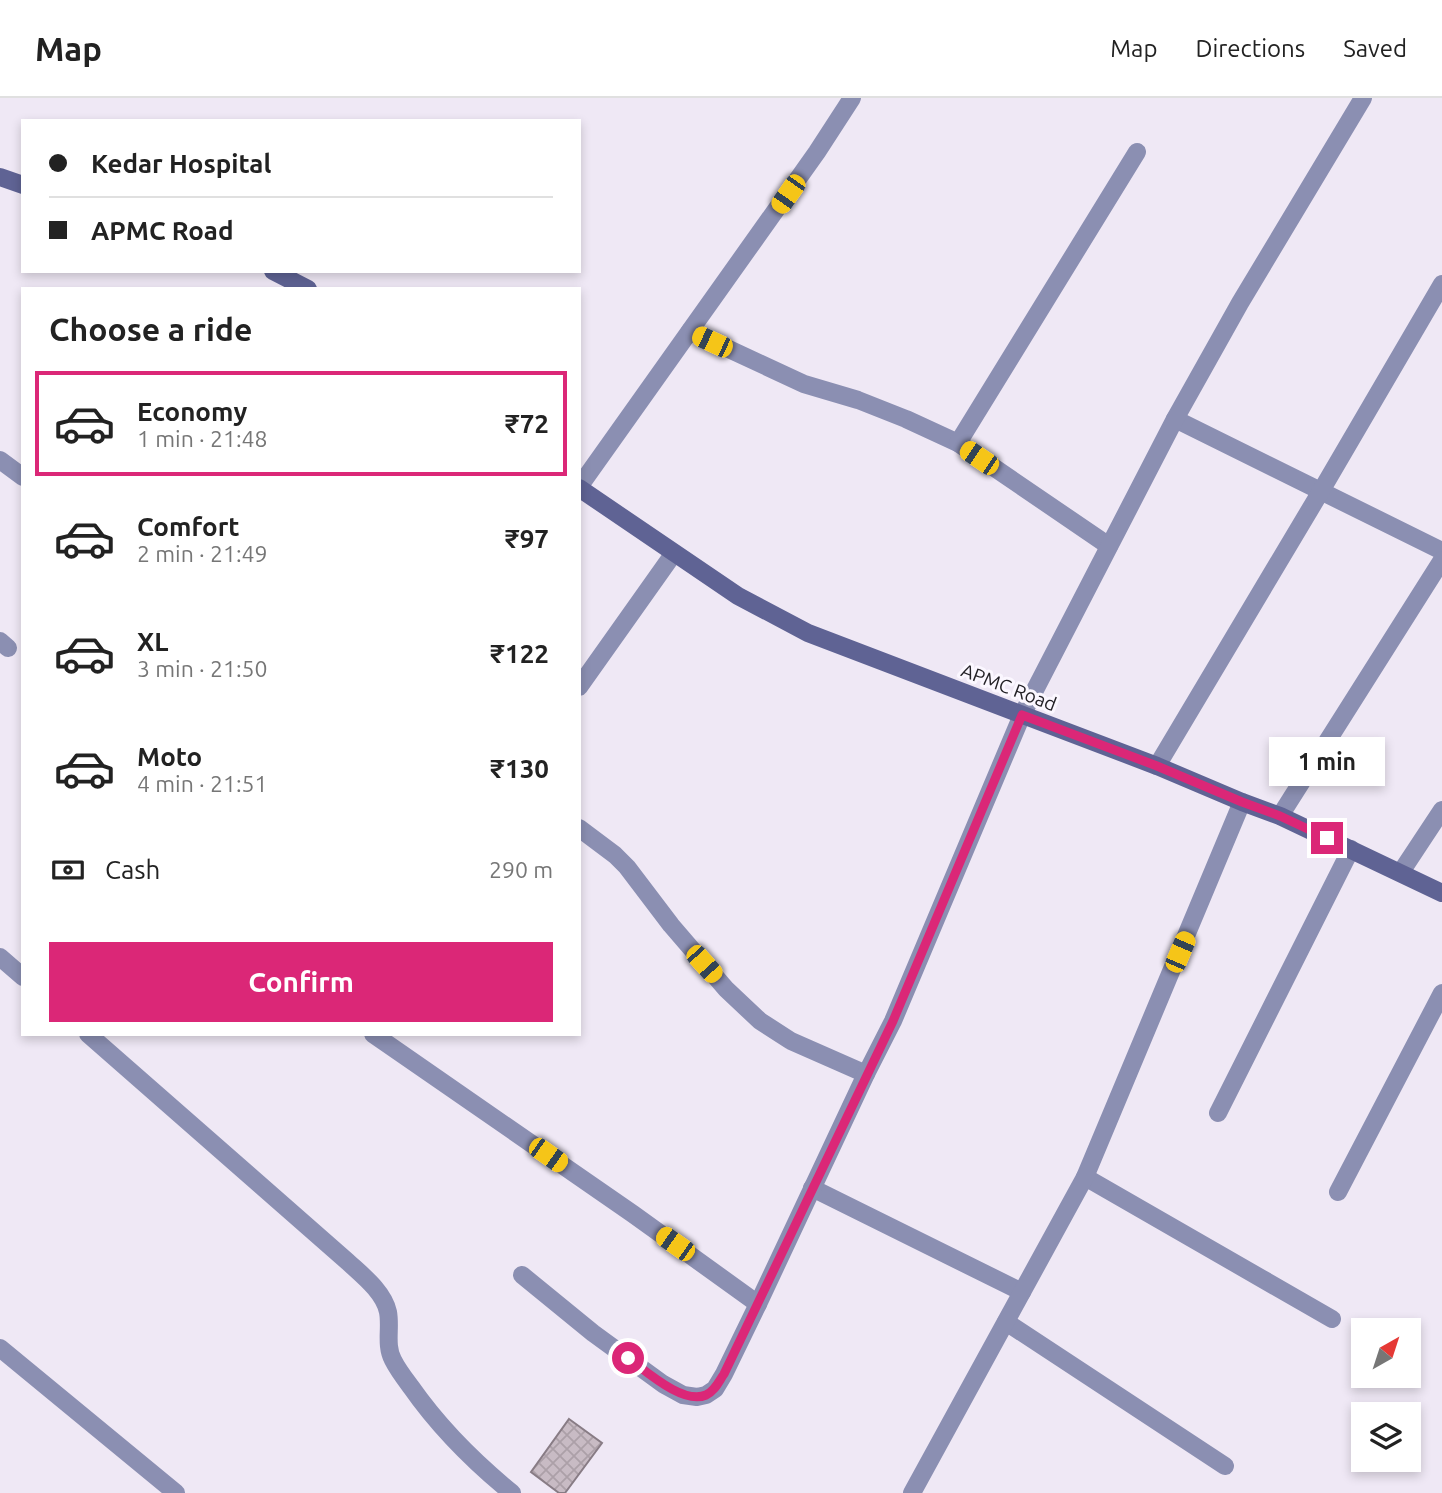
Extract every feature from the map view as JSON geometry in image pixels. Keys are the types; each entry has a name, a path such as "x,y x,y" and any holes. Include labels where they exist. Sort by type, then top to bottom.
{"street":[{"path":"581,485 817,152 852,98"},
{"path":"522,1275 593,1333 663,1384 683,1395 697,1397 715,1389 893,1021 1022,715 1175,419 1240,303 1363,98"},
{"path":"958,443 1138,152"},
{"path":"0,177 21,184"},
{"path":"277,273 304,287"},
{"path":"1157,766 1442,284"},
{"path":"690,331 804,384 858,400 958,443 1109,546"},
{"path":"1175,419 1442,551"},
{"path":"0,460 21,476"},
{"name":"APMC Road","path":"581,489 738,596 808,633 1157,766 1280,816 1442,893"},
{"path":"581,684 674,553"},
{"path":"1280,816 1442,560"},
{"path":"912,1493 1085,1177 1242,802"},
{"path":"1401,872 1442,810"},
{"path":"581,830 627,867 687,944 726,989 760,1021 791,1041 866,1074"},
{"path":"1218,1113 1351,849"},
{"path":"0,957 21,975"},
{"path":"1338,1192 1442,993"},
{"path":"90,1036 371,1284 383,1299 388,1312 391,1358 433,1415 464,1450 512,1493"},
{"path":"375,1036 622,1206 758,1304"},
{"path":"1085,1177 1332,1319"},
{"path":"812,1188 1022,1292"},
{"path":"1006,1322 1225,1466"},
{"path":"0,1348 176,1493"}],"building":[{"path":"569,1419 602,1443 565,1493 559,1493 531,1472"}],"route":[{"path":"628,1358 683,1395 697,1397 715,1389 893,1021 1022,715 1157,766 1327,838"}]}
